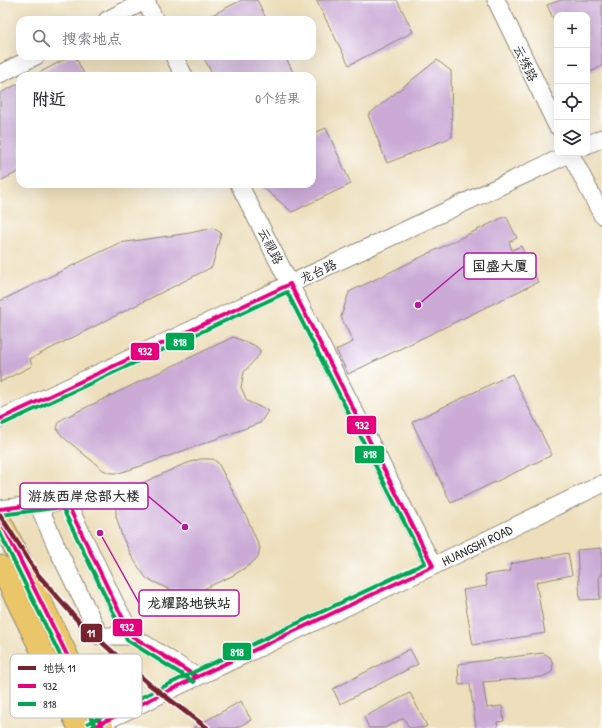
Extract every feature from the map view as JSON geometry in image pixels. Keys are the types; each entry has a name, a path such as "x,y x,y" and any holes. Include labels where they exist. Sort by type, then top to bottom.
{"main road":[{"path":"0,519 64,654"},
{"path":"0,566 43,654"},
{"path":"74,718 79,728"}],"street":[{"path":"115,16 146,0 153,16"},
{"name":"云绣路","path":"496,0 554,120"},
{"path":"0,74 28,60"},
{"path":"176,60 182,72"},
{"path":"590,144 602,138"},
{"name":"龙台路","path":"0,419 565,156"},
{"path":"572,156 602,215"},
{"name":"云视路","path":"241,188 433,566"},
{"name":"HUANGSHI ROAD","path":"142,705 197,677 433,566 602,484"},
{"path":"0,509 66,501 114,602 132,636 197,677"},
{"path":"38,504 58,550 100,636 132,636"},
{"name":"HUANGSHI ROAD","path":"98,727 116,718"}],"building":[{"path":"242,0 257,0 265,16 210,16"},
{"path":"316,0 397,0 413,32 349,65"},
{"path":"561,0 602,0 602,66 590,72 590,12 554,12 554,20 547,5"},
{"path":"63,60 77,60 83,72 41,72"},
{"path":"205,60 287,60 293,72 211,72"},
{"path":"437,60 451,71 452,137 387,163 368,115"},
{"path":"16,85 16,173 0,181 0,93"},
{"path":"326,128 351,184 292,212 264,188 316,188 316,132"},
{"path":"506,216 517,238 509,242 512,250 521,246 538,282 348,374 336,350 353,342 341,317 349,292"},
{"path":"213,228 221,233 212,267 30,359 32,366 0,382 0,301 119,243 190,233"},
{"path":"233,337 254,345 260,350 260,354 244,372 241,387 247,401 268,411 260,423 119,473 111,473 103,470 62,436 57,429 59,422 64,418"},
{"path":"512,374 552,455 451,503 412,422"},
{"path":"200,459 213,459 218,463 247,518 260,548 258,557 251,564 232,576 190,595 178,594 146,578 132,557 122,536 116,516 116,507 120,498 134,487 182,465"},
{"path":"602,548 602,576 599,576 600,599 580,600 577,550"},
{"path":"568,553 572,575 536,582 545,633 473,645 463,590 487,586 485,575 511,571 510,564"},
{"path":"410,649 418,664 340,704 333,689"},
{"path":"543,653 550,657 553,663 552,672 542,677 483,682 487,708 502,706 504,721 497,722 498,728 476,728 470,684 459,685 458,664"},
{"path":"410,693 427,726 423,728 409,728 404,718 384,728 369,728 364,717"},
{"path":"241,701 251,720 236,728 193,728"}],"metro line":[{"name":"11","path":"0,515 38,575 81,624 115,654"},
{"name":"11","path":"142,678 207,728"}],"transit line":[{"name":"932","path":"290,284 433,566"},
{"name":"932","path":"0,419 290,284"},
{"name":"818","path":"3,424 287,292 425,563 142,697"},
{"name":"932","path":"0,509 66,501 132,636 197,677"},
{"name":"818","path":"1,515 62,507 127,640 194,682"},
{"name":"932","path":"0,519 67,654"},
{"name":"818","path":"0,533 60,654"},
{"name":"932","path":"142,703 433,566"},
{"name":"818","path":"91,718 96,728"},
{"name":"932","path":"98,718 103,728"},
{"name":"818","path":"88,723 98,718"},
{"name":"932","path":"91,728 112,718"}],"place":[{"name":"国盛大厦","path":"418,305"},
{"name":"游族西岸总部大楼","path":"185,527"},
{"name":"龙耀路地铁站","path":"100,533"}]}
